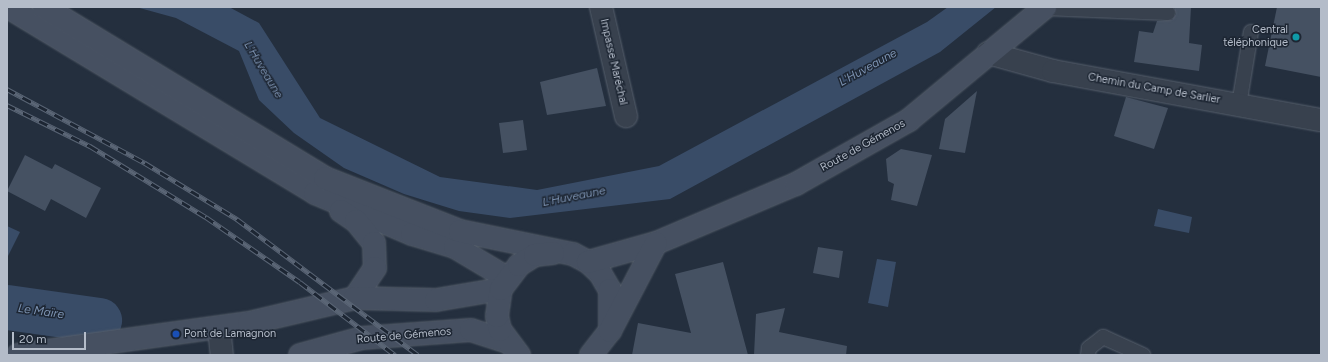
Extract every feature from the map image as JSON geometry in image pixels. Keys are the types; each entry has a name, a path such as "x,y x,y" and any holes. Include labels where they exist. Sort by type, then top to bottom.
{"main road":[{"path":"8,7 40,16 66,21 290,167 315,193 356,221 374,243 375,268 356,298"},
{"name":"Route de Gémenos","path":"588,262 656,243 796,184 909,120 1044,7"},
{"path":"40,16 290,167 325,178 460,230 556,252 588,262 600,273 610,290 610,331"},
{"path":"315,193 412,234 455,247 504,283"},
{"path":"595,354 610,331 656,243"},
{"path":"18,355 219,328 356,298 436,300 504,283 536,255 556,252"},
{"path":"504,283 497,316 513,349"},
{"name":"Route de Gémenos","path":"300,355 362,338 471,330 513,349"}],"street":[{"name":"Impasse Maréchal","path":"601,7 626,116"},
{"name":"Chemin du Camp de Sarlier","path":"988,53 1053,71 1321,120"},
{"path":"219,328 222,355"}],"lane":[{"path":"1044,7 1168,13"},
{"path":"1239,105 1250,32"},
{"path":"1088,355 1089,348 1103,337 1143,355"}],"water":[{"name":"L'Huveaune","path":"136,7 229,7 259,23 320,118 440,177 537,190 659,166 927,22 948,7 996,7 940,52 670,199 510,218 459,211 404,194 344,168 294,133 259,100 239,51 176,18"},
{"path":"1158,209 1192,217 1189,233 1154,226"},
{"path":"7,226 20,232 7,258"},
{"path":"877,259 896,262 888,307 868,303"}],"building":[{"path":"1174,7 1191,7 1189,43 1202,45 1199,71 1134,62 1139,31 1153,33 1157,21 1172,20 1176,14"},
{"name":"Central téléphonique","path":"1277,7 1321,7 1321,77 1265,66"},
{"path":"597,68 606,106 547,115 540,82"},
{"path":"977,91 965,153 939,149 945,119"},
{"path":"1126,97 1168,108 1154,149 1114,136"},
{"path":"523,120 527,150 503,153 499,123"},
{"path":"901,149 932,155 917,206 891,200 894,184 888,181 886,159"},
{"path":"25,155 52,169 55,164 101,188 86,218 51,199 45,211 7,191"},
{"path":"818,247 843,251 839,278 813,273"},
{"path":"723,262 748,355 632,355 638,323 691,333 675,274"},
{"path":"785,308 779,332 847,346 846,355 754,355 756,314"}],"waterway":[{"name":"Le Maïre","path":"7,307 99,320"}],"railway":[{"path":"7,89 145,163 237,219 418,355"},
{"path":"7,105 90,146 206,217 300,282 395,355"}],"place":[{"name":"Central téléphonique","path":"1296,37"},
{"name":"Pont de Lamagnon","path":"176,334"}]}
